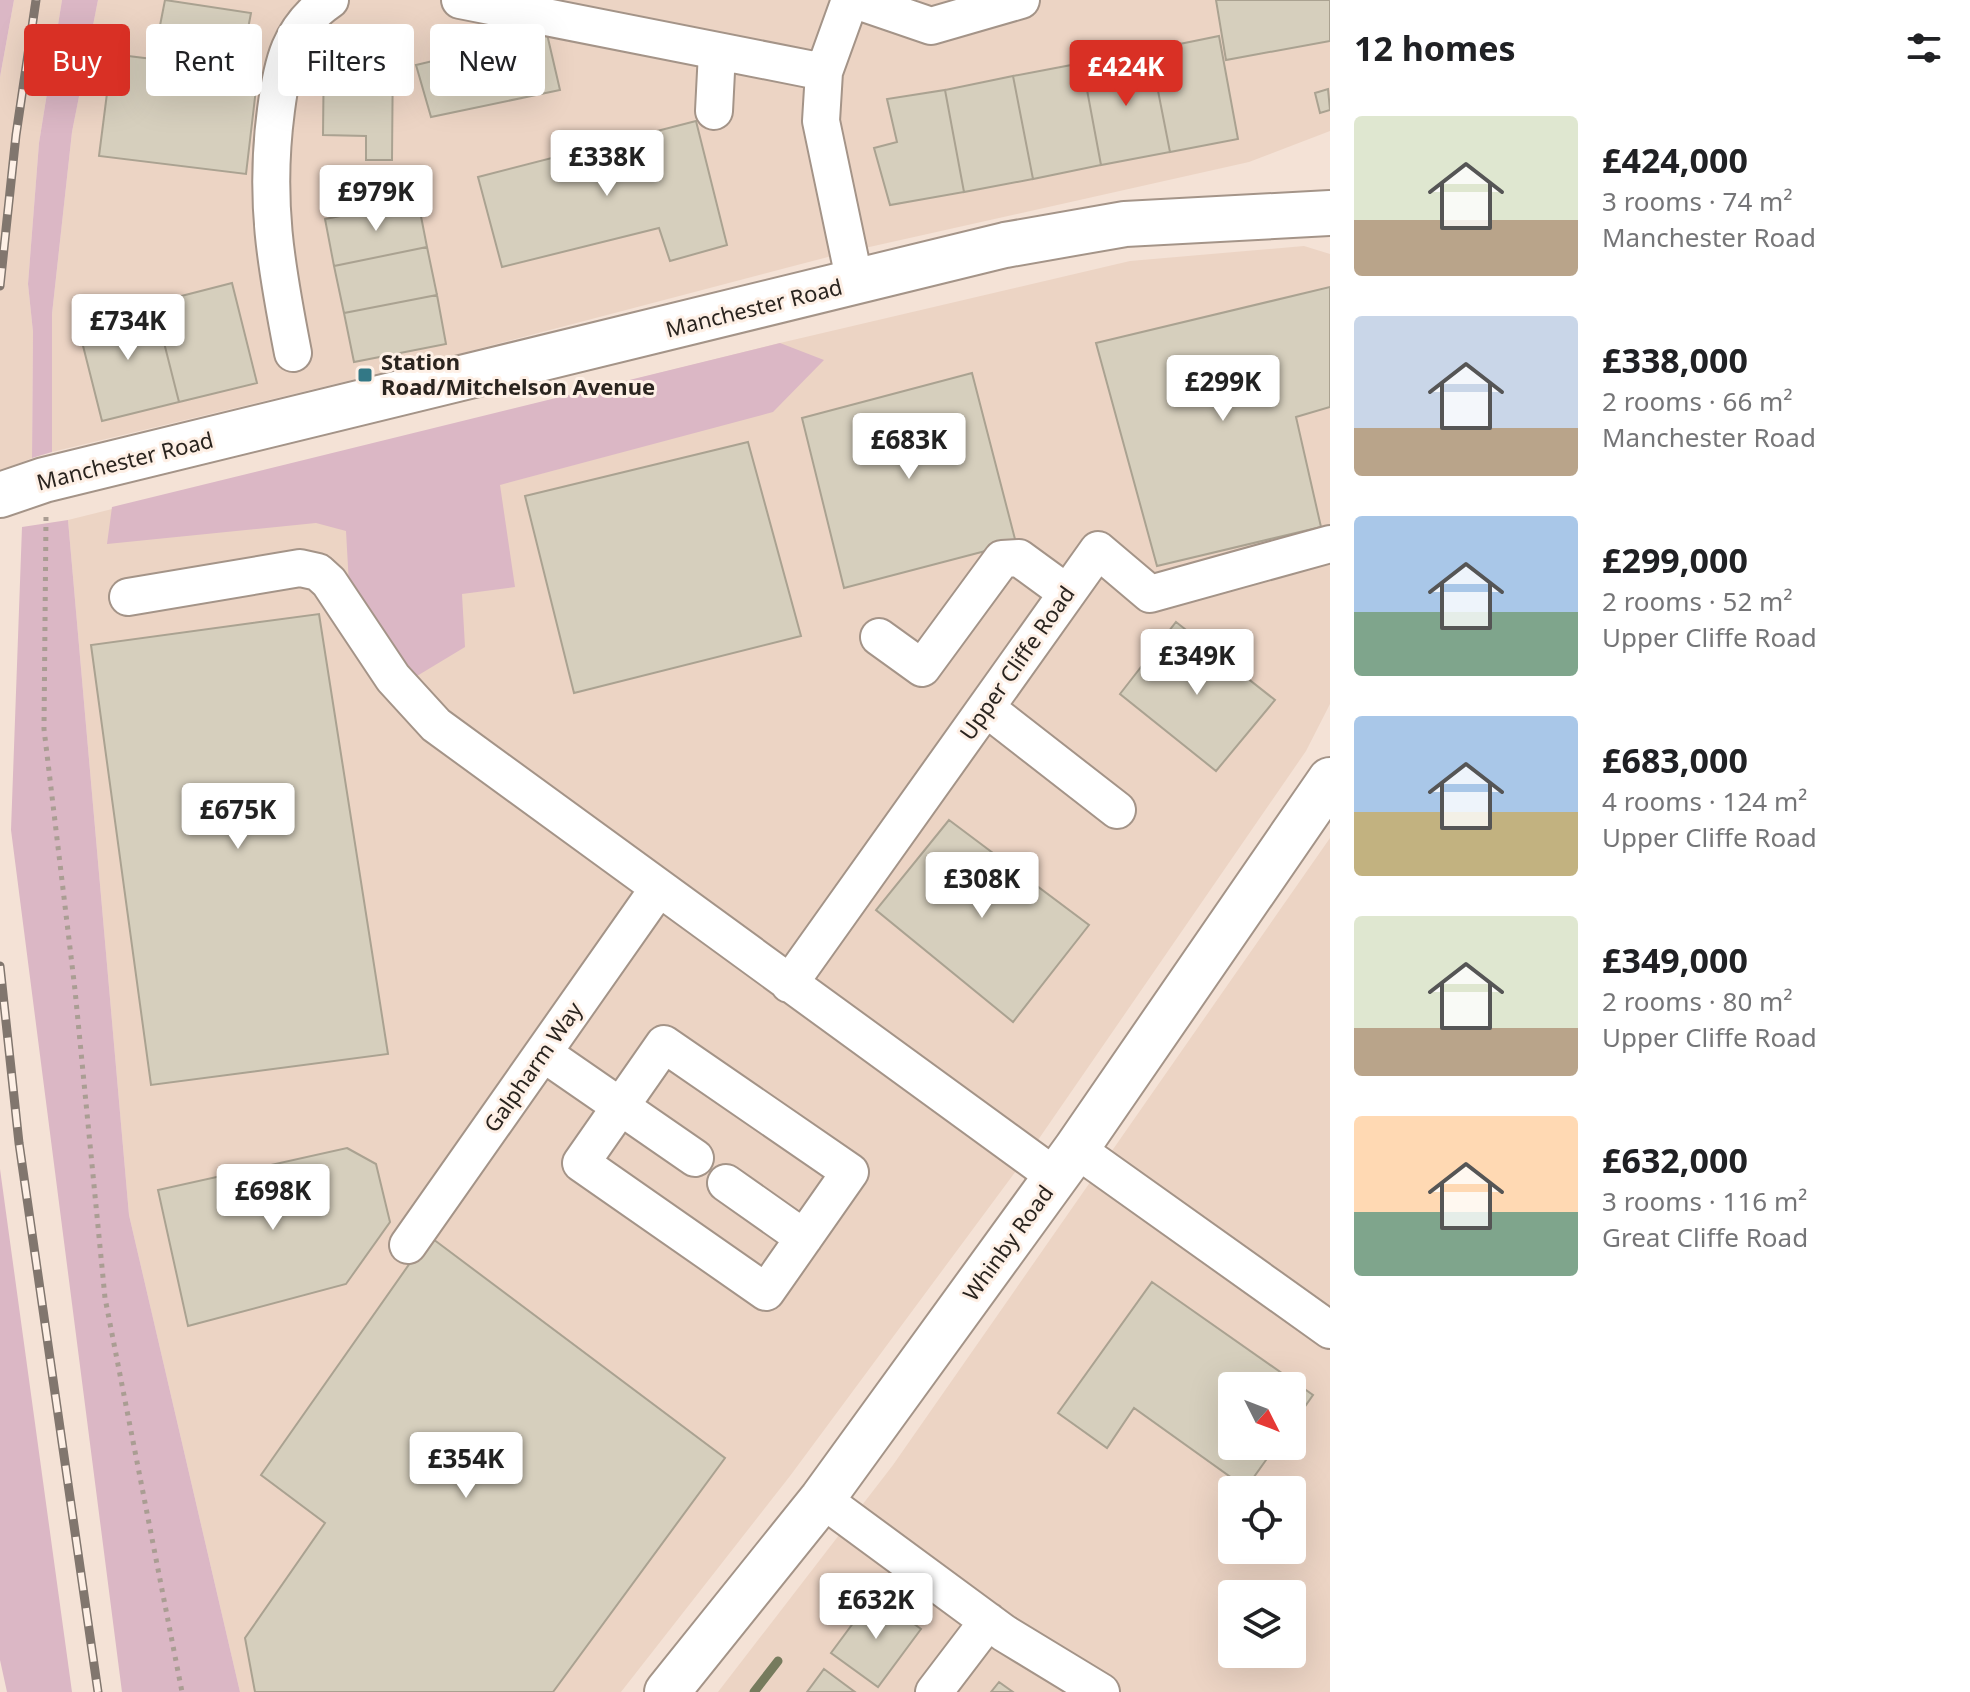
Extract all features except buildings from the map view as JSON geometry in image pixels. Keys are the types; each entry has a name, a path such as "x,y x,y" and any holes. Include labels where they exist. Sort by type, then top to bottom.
{"main road":[{"name":"Manchester Road","path":"0,495 44,480 1005,245 1125,224 1330,213"},
{"name":"Whinby Road","path":"667,1692 822,1499 1066,1163 1330,780"}],"street":[{"path":"293,353 272,242 269,163 281,69 288,47 299,27 330,0"},
{"path":"460,0 824,72"},
{"path":"855,283 821,121 824,72 853,0 931,26 1021,0"},
{"path":"714,111 717,52"},
{"name":"Upper Cliffe Road","path":"789,984 1098,550 1150,594 1330,544"},
{"path":"879,637 922,668 1002,559 1019,558 1067,593"},
{"path":"128,597 300,568 318,572 329,582 393,678 412,701 436,725 554,814 789,984 1330,1330"},
{"path":"986,708 1117,810"},
{"name":"Galpharm Way","path":"408,1245 658,889"},
{"path":"664,1044 850,1172 766,1292 581,1163 620,1107 664,1044"},
{"path":"543,1053 695,1158"},
{"path":"726,1183 804,1238"},
{"path":"822,1499 988,1621 1101,1692"},
{"path":"934,1692 988,1621"}],"path":[{"path":"44,480 48,540 44,729 75,990 105,1298 182,1692"}],"shaded area":[{"path":"0,0 14,0 0,77"},
{"path":"14,0 62,0 58,24 24,24 24,96 47,96 39,143 28,284 33,332 32,458 0,471 0,77"},
{"path":"62,0 98,0 93,24 58,24"},
{"path":"98,0 1330,0 1330,131 1249,162 847,252 455,355 52,452 52,314 72,132 79,96 130,96 130,24 93,24"},
{"path":"47,96 79,96 72,132 52,314 52,452 32,458 33,332 28,284 39,143"},
{"path":"1304,246 1330,254 1330,704 1306,751 1027,1156 790,1476 621,1692 240,1692 129,1215 68,520 780,343 1130,261"},
{"path":"780,343 824,360 773,412 500,485 515,587 462,594 465,647 412,679 351,621 346,531 316,523 107,544 112,507"},
{"path":"68,520 129,1215 240,1692 122,1692 11,830 22,527"},
{"path":"1330,838 1330,1692 718,1692 893,1465"},
{"path":"0,1169 72,1692 7,1692 0,1660"}],"waterway":[{"path":"754,1692 778,1661"}],"railway":[{"path":"0,286 16,135 36,0"},
{"path":"0,966 19,1143 98,1692"}],"place":[{"name":"Station Road/Mitchelson Avenue","path":"365,375"}]}
